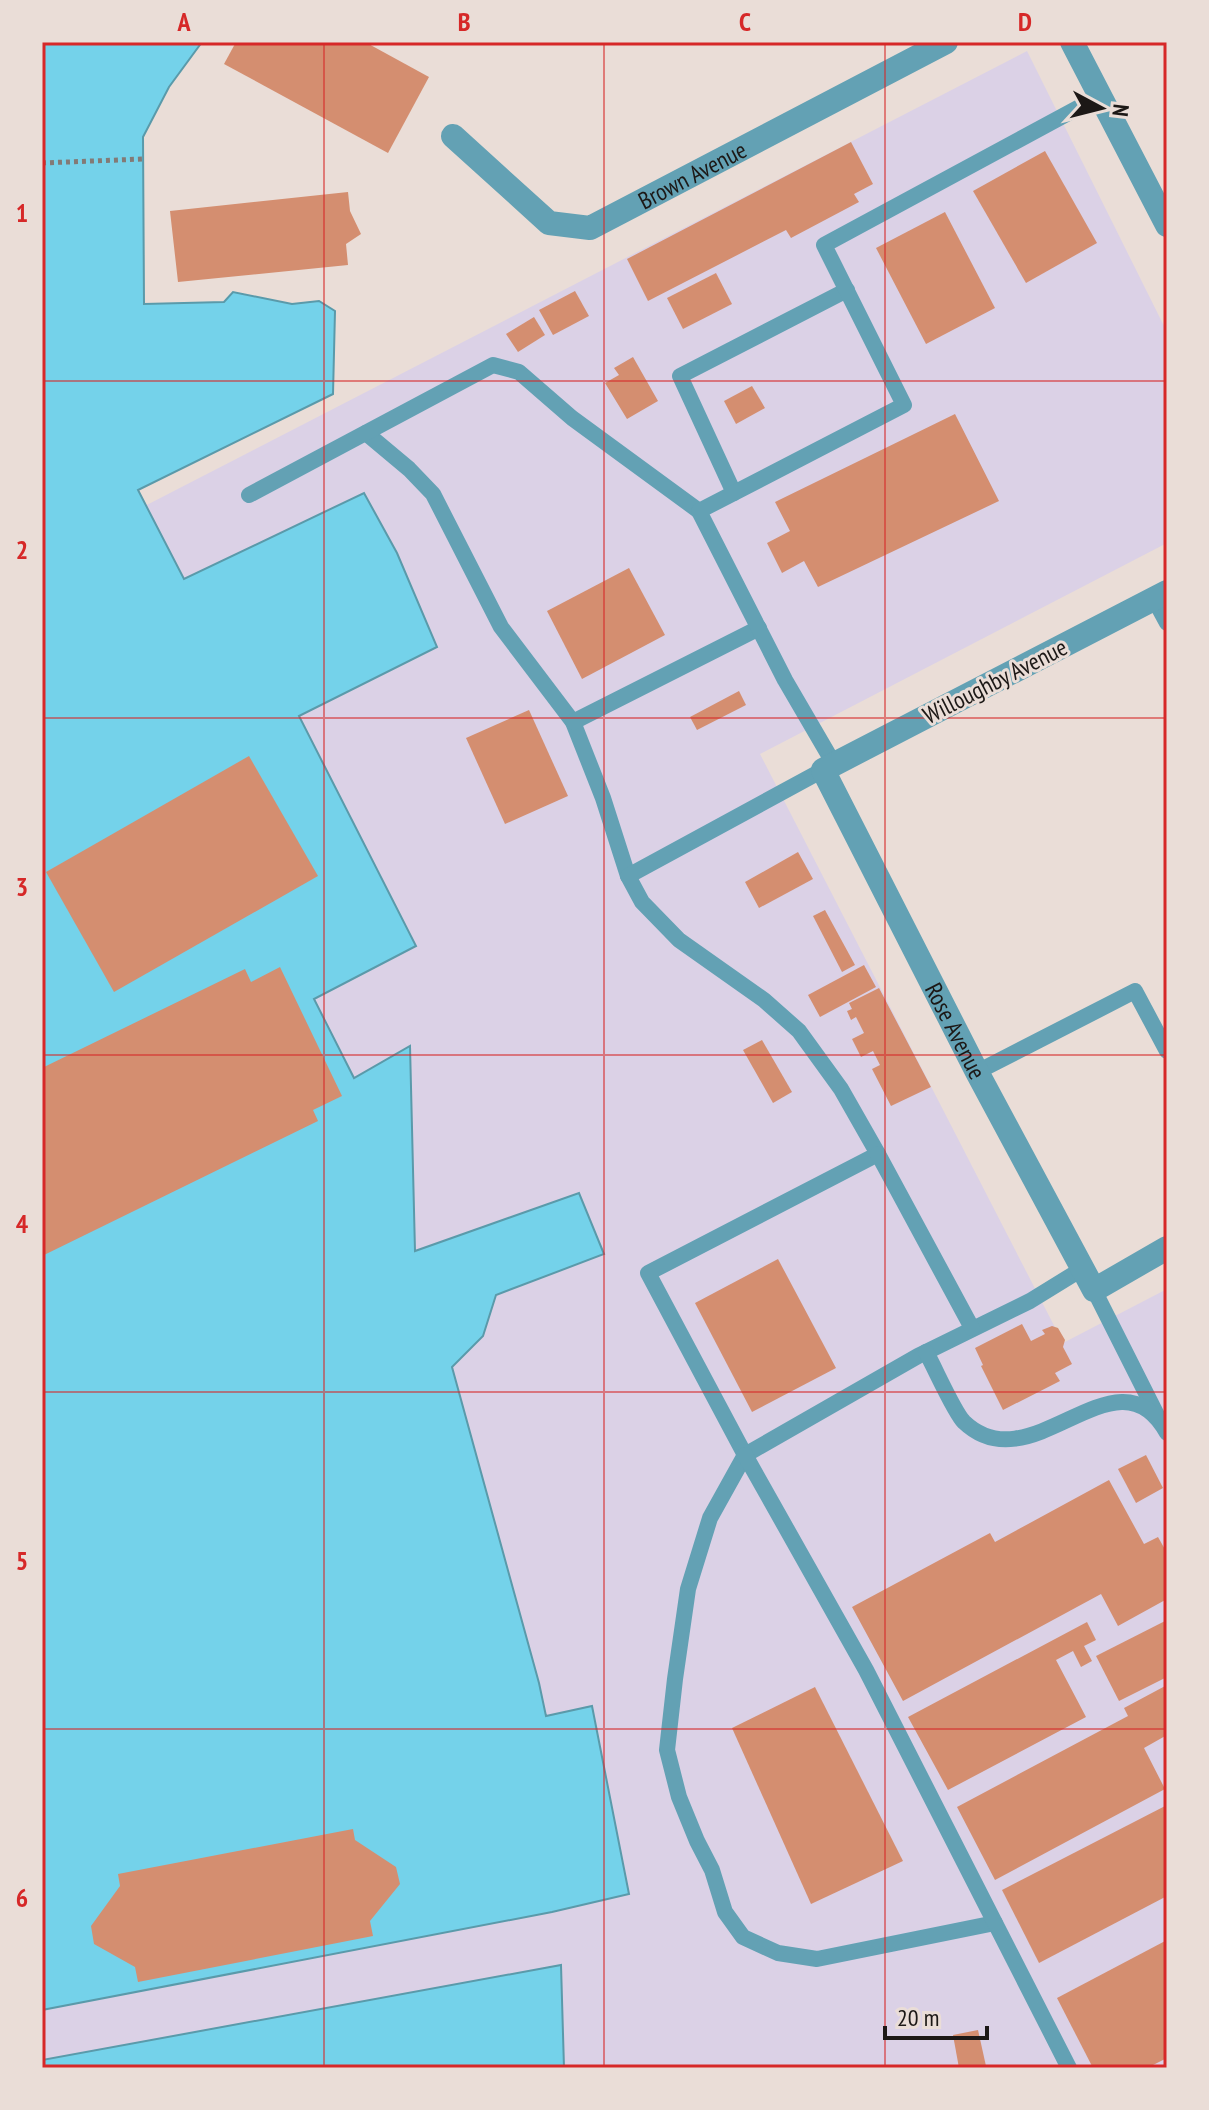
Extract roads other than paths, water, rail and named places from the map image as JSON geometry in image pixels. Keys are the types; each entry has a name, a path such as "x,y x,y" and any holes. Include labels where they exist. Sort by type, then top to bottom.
{"street":[{"name":"Brown Avenue","path":"453,136 549,223 590,228 946,42"},
{"path":"1072,42 1167,225"},
{"name":"Willoughby Avenue","path":"828,767 1160,596"},
{"name":"Rose Avenue","path":"828,767 977,1072 1088,1279"},
{"path":"1088,1279 1167,1248"}],"lane":[{"path":"699,511 904,405 824,245 1100,96"},
{"path":"734,493 680,376 847,290"},
{"path":"249,495 493,365 519,372 572,418 699,511 828,767 628,876"},
{"path":"366,433 433,494 501,627 573,722 603,798 628,876 642,902 679,940 764,1000 799,1031 841,1089 972,1328"},
{"path":"1160,596 1167,623"},
{"path":"573,722 759,628"},
{"path":"977,1072 1135,991 1167,1051"},
{"path":"878,1154 648,1273 745,1455 866,1670 1066,2067"},
{"path":"995,1923 817,1959 778,1953 743,1937 725,1912 712,1870 679,1797 667,1750 688,1589 710,1518 745,1455 972,1328 1088,1279 1164,1428"},
{"path":"926,1352 962,1421 983,1436 1004,1441 1026,1438 1105,1404 1125,1401 1142,1406 1164,1428"}],"water":[{"path":"42,42 202,42 169,87 143,137 144,304 224,302 233,292 292,304 319,301 335,311 333,394 138,490 184,579 364,493 397,553 437,647 299,716 416,946 314,999 354,1078 410,1046 415,1251 579,1193 604,1254 496,1295 483,1336 452,1367 546,1716 592,1706 629,1894 552,1912 42,2010"},
{"path":"561,1965 564,2068 42,2068 42,2060"}]}
